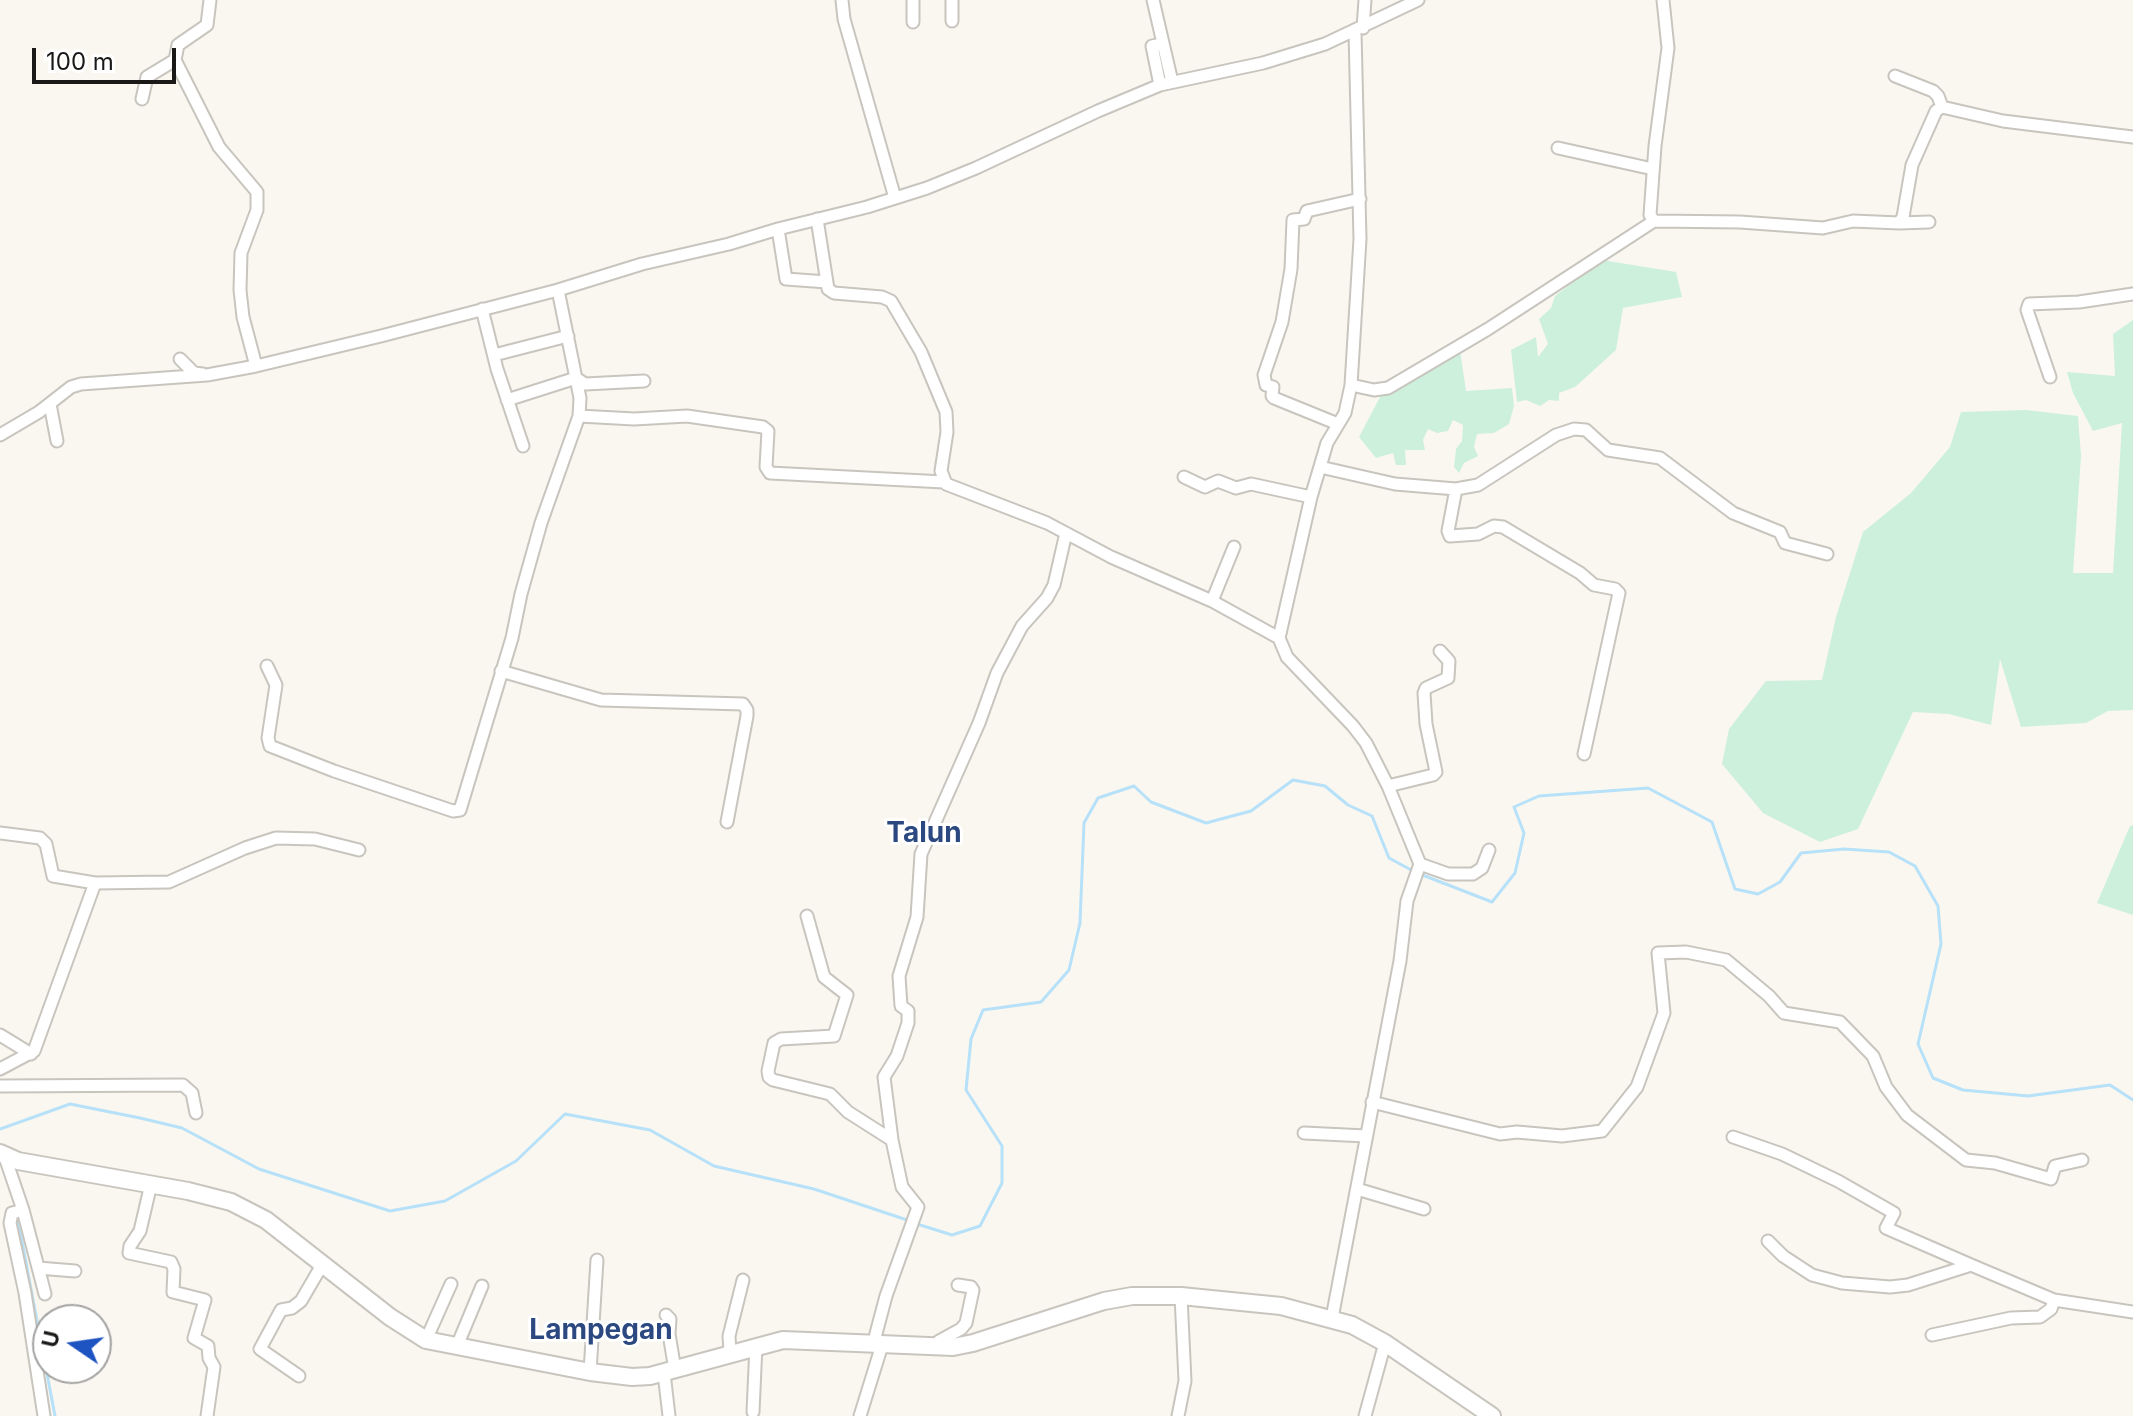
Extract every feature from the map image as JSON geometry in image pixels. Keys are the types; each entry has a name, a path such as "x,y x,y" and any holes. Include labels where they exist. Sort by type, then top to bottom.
{"main road":[{"path":"2,1155 210,1196 244,1207 287,1235 390,1317 426,1340 590,1372 632,1377 669,1372 730,1352 791,1339 936,1347 973,1343 1104,1301 1132,1296 1181,1296 1281,1306 1332,1318 1385,1343 1492,1416"}],"street":[{"path":"210,0 210,20 201,31 177,47 175,60 208,130 257,192 257,210 241,253 240,290 243,317 256,366"},
{"path":"842,0 895,198"},
{"path":"913,0 913,22"},
{"path":"952,0 952,21"},
{"path":"1153,0 1162,44 1152,46 1166,84"},
{"path":"1332,1318 1400,961 1407,901 1419,867 1388,786 1359,733 1283,651 1279,638 1311,497 1327,443 1345,413 1351,385 1360,199 1359,30 1365,0"},
{"path":"0,435 71,387 81,384 207,375 256,366 558,290 642,264 729,244 895,198 976,168 1098,111 1166,84 1284,57 1359,30 1418,0"},
{"path":"1654,221 1650,215 1653,169 1668,48 1663,0"},
{"path":"142,99 147,77 175,60"},
{"path":"1895,76 1933,91 1942,107"},
{"path":"1899,223 1903,217 1912,165 1936,111 1942,107 2003,121 2133,137"},
{"path":"1558,148 1653,169"},
{"path":"1338,424 1274,398 1273,387 1266,385 1264,375 1282,322 1291,269 1293,220 1304,219 1307,211 1360,199"},
{"path":"817,219 828,289 834,293 890,300 902,316 935,382 946,412 947,432 941,471 944,482"},
{"path":"1351,385 1374,390 1388,388 1488,329 1654,221 1740,222 1823,228 1853,221 1929,222"},
{"path":"778,229 786,279 827,282"},
{"path":"267,666 276,685 268,738 270,746 455,811 461,806 541,523 579,416 580,398 558,290"},
{"path":"2050,377 2027,310 2029,304 2079,302 2133,294"},
{"path":"482,309 523,446"},
{"path":"494,355 568,336"},
{"path":"180,359 194,373 207,375"},
{"path":"576,378 585,384 644,381"},
{"path":"507,400 576,378"},
{"path":"50,404 57,441"},
{"path":"579,416 634,419 687,416 763,427 768,431 766,467 770,473 944,482 1066,533 1111,557 1212,601 1279,638"},
{"path":"1320,467 1395,484 1456,489 1478,485 1556,435 1574,429 1586,430 1608,450 1660,458 1733,513 1780,532 1787,544 1827,554"},
{"path":"1184,477 1205,487 1218,481 1236,488 1251,484 1311,497"},
{"path":"1456,489 1448,531 1450,536 1478,534 1496,526 1503,527 1580,573 1594,585 1615,589 1619,593 1584,754"},
{"path":"860,1416 878,1345 886,1296 918,1207 902,1187 884,1077 897,1056 908,1023 909,1012 901,1006 899,976 917,917 921,854 979,723 997,673 1022,626 1047,598 1054,585 1066,533"},
{"path":"1212,601 1234,547"},
{"path":"1388,786 1436,772 1426,724 1424,693 1426,688 1448,678 1449,661 1440,651"},
{"path":"501,671 601,700 743,704 747,716 727,822"},
{"path":"0,833 40,838 46,844 53,876 95,883 169,882 245,848 276,838 315,839 359,850"},
{"path":"1419,867 1448,874 1473,874 1482,868 1489,850"},
{"path":"0,1069 31,1054 95,883"},
{"path":"807,916 824,977 847,995 835,1035 778,1039 773,1047 768,1074 773,1080 830,1094 848,1112 892,1140"},
{"path":"1372,1102 1500,1134 1517,1132 1562,1136 1602,1131 1637,1087 1664,1013 1658,953 1686,952 1726,960 1769,996 1784,1013 1840,1022 1851,1030 1873,1056 1886,1087 1907,1115 1966,1160 1995,1163 2051,1179 2055,1166 2082,1160"},
{"path":"0,1035 31,1054"},
{"path":"0,1086 173,1084 189,1088 196,1113"},
{"path":"1304,1133 1366,1136"},
{"path":"1733,1137 1782,1154 1894,1213 1886,1228 2054,1300 2133,1312"},
{"path":"2,1155 45,1294"},
{"path":"151,1184 140,1231 129,1253 171,1262 173,1292 205,1300 194,1339 208,1346 214,1367 207,1416"},
{"path":"1357,1189 1424,1209"},
{"path":"18,1211 10,1223 25,1293 44,1416"},
{"path":"1768,1241 1783,1256 1812,1275 1842,1283 1890,1287 1908,1285 1971,1265"},
{"path":"590,1372 597,1260"},
{"path":"299,1376 260,1349 281,1310 292,1308 301,1301 322,1265"},
{"path":"38,1268 75,1271"},
{"path":"730,1352 729,1336 743,1280"},
{"path":"426,1340 451,1284"},
{"path":"936,1347 939,1341 966,1323 973,1290 958,1285"},
{"path":"457,1346 482,1286"},
{"path":"1178,1416 1185,1381 1181,1296"},
{"path":"1932,1335 2011,1318 2040,1317 2051,1309 2054,1300"},
{"path":"666,1315 670,1319 669,1416"},
{"path":"1365,1416 1385,1343"},
{"path":"753,1412 756,1345"}],"green space":[{"path":"1602,260 1676,272 1682,297 1623,308 1616,350 1575,387 1559,393 1559,401 1549,400 1540,406 1526,400 1517,402 1511,350 1536,337 1538,357 1548,344 1539,319 1551,308 1555,296"},
{"path":"2133,320 2133,710 2108,711 2086,723 2021,727 2000,659 1991,725 1949,714 1913,712 1858,829 1820,842 1763,813 1722,764 1729,729 1766,681 1822,680 1836,617 1863,532 1911,493 1950,447 1961,412 2026,410 2078,416 2081,456 2073,573 2113,573 2122,423 2093,431 2073,393 2067,372 2115,376 2113,334"},
{"path":"1460,350 1466,391 1512,388 1514,406 1509,424 1494,433 1477,434 1474,447 1478,456 1464,463 1459,473 1454,467 1463,425 1453,420 1448,431 1437,433 1428,429 1423,440 1425,450 1405,450 1406,465 1396,465 1393,453 1376,458 1359,437 1380,397 1371,393"},
{"path":"2133,825 2133,915 2097,903"}],"waterway":[{"path":"917,1224 952,1235 980,1226 1002,1183 1002,1146 966,1090 971,1039 983,1010 1041,1002 1069,970 1080,923 1084,823 1098,798 1134,786 1151,802 1206,823 1251,811 1293,780 1325,786 1348,805 1372,816 1389,858 1413,871"},
{"path":"1420,874 1492,902 1515,873 1524,833 1514,807 1539,796 1648,788 1712,822 1735,889 1758,894 1780,882 1801,853 1844,849 1889,852 1915,866 1938,906 1941,944 1918,1044 1933,1078 1963,1090 2028,1096 2110,1085 2133,1100"},
{"path":"0,1129 70,1104 140,1118 182,1128 259,1169 390,1211 445,1201 516,1161 565,1114 650,1130 714,1166 814,1189 910,1221"},
{"path":"17,1215 55,1416"}],"district":[{"name":"Talun","path":"924,834"},
{"name":"Lampegan","path":"601,1331"}]}
